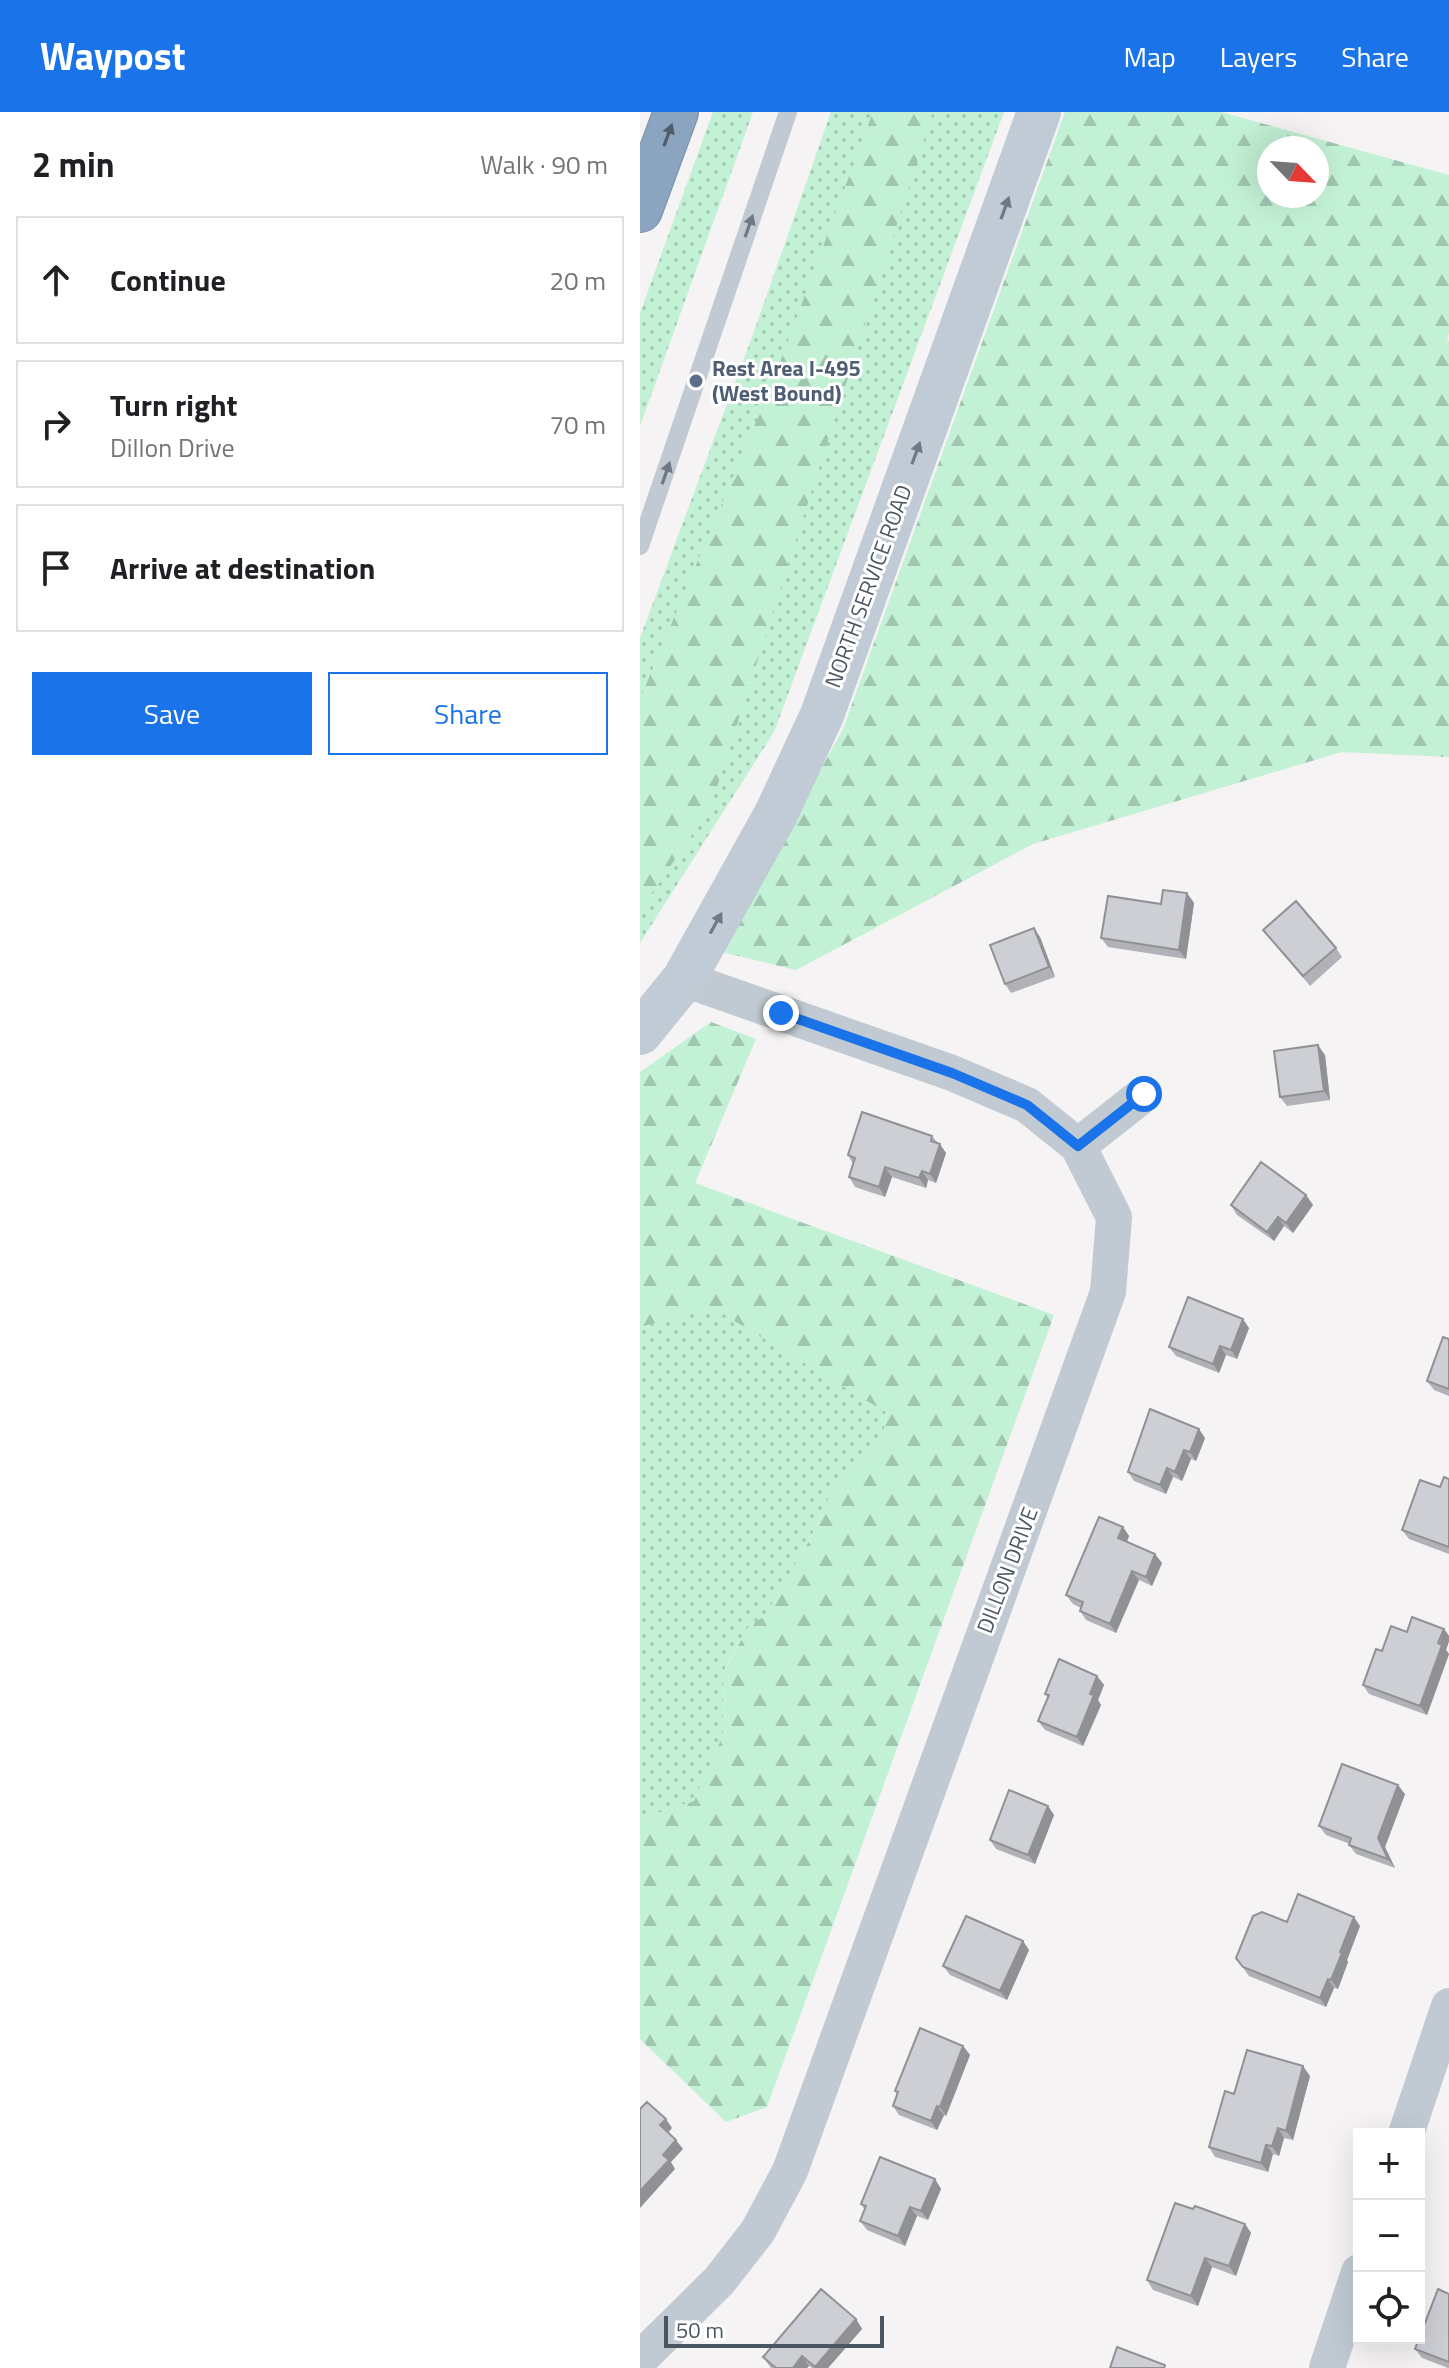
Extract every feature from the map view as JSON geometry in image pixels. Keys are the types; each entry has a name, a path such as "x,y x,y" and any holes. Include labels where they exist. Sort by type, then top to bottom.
{"highway":[{"path":"640,210 676,112"}],"main road":[{"name":"NORTH SERVICE ROAD","path":"640,1033 684,979 776,814 822,715 1039,112"}],"street":[{"name":"DILLON DRIVE","path":"640,2359 719,2281 758,2231 790,2171 1108,1292 1114,1217 1078,1146 1027,1105 952,1073 684,979"},
{"path":"1078,1146 1144,1094"},
{"path":"1408,2128 1449,2006"},
{"path":"1327,2368 1353,2290"}],"lane":[{"path":"640,546 788,112"}],"green space":[{"path":"713,112 753,112 640,426 640,313"},
{"path":"831,112 1004,112 774,732 640,943 640,638 752,337"},
{"path":"873,112 933,112 710,809 640,910 640,699 773,381"},
{"path":"1065,112 1221,112 1308,136 1257,136 1257,208 1329,208 1329,142 1449,175 1449,757 1342,752 1033,844 796,970 721,952 843,729"},
{"path":"711,1022 756,1039 695,1183 1054,1315 767,2107 726,2122 640,2039 640,1819 694,1801 723,1735 724,1671 749,1626 765,1616 809,1541 837,1480 882,1444 887,1413 713,1308 640,1327 640,1072"},
{"path":"713,1307 887,1412 882,1444 837,1480 809,1541 765,1616 749,1626 724,1670 723,1735 694,1801 640,1819 640,1327"}],"building":[{"path":"1163,890 1187,893 1179,950 1101,938 1108,896 1161,904"},
{"path":"1296,901 1336,948 1303,976 1263,930"},
{"path":"1034,928 1049,967 1005,984 990,945"},
{"path":"1318,1045 1324,1091 1280,1097 1274,1051"},
{"path":"862,1112 932,1136 931,1141 940,1144 930,1174 922,1171 919,1178 885,1167 879,1187 849,1177 855,1158 848,1155"},
{"path":"1261,1162 1306,1195 1286,1223 1278,1217 1267,1232 1231,1205"},
{"path":"1188,1297 1243,1319 1231,1350 1220,1346 1213,1364 1169,1347"},
{"path":"1443,1337 1449,1339 1449,1389 1427,1381"},
{"path":"1150,1409 1199,1429 1190,1452 1184,1450 1175,1472 1167,1468 1160,1485 1128,1472"},
{"path":"1444,1477 1449,1479 1449,1547 1402,1530 1420,1480 1440,1487"},
{"path":"1099,1517 1123,1527 1118,1538 1155,1554 1146,1577 1132,1571 1110,1624 1080,1611 1083,1602 1066,1595"},
{"path":"1412,1617 1444,1629 1438,1643 1442,1645 1420,1706 1363,1685 1376,1649 1382,1651 1391,1626 1407,1632"},
{"path":"1059,1659 1097,1676 1090,1694 1094,1695 1077,1737 1038,1721"},
{"path":"1342,1764 1398,1785 1378,1838 1388,1859 1349,1845 1351,1838 1319,1826"},
{"path":"1009,1790 1048,1806 1028,1855 990,1840"},
{"path":"1298,1894 1354,1917 1331,1980 1328,1979 1320,1998 1243,1967 1236,1958 1253,1916 1262,1912 1287,1922"},
{"path":"966,1916 1023,1941 1000,1991 943,1966"},
{"path":"920,2028 963,2046 940,2107 937,2106 931,2121 893,2106 898,2092 895,2091"},
{"path":"1247,2050 1303,2066 1286,2131 1278,2128 1272,2146 1266,2145 1261,2163 1209,2147 1225,2091 1234,2094"},
{"path":"647,2102 666,2119 660,2125 676,2140 663,2155 669,2160 640,2191 640,2109"},
{"path":"880,2157 935,2179 921,2211 910,2207 898,2236 860,2221 866,2206 861,2204"},
{"path":"1175,2203 1193,2209 1195,2206 1245,2224 1229,2266 1205,2258 1191,2296 1147,2280"},
{"path":"821,2289 856,2319 815,2367 802,2356 793,2368 776,2368 763,2357"},
{"path":"1438,2289 1449,2294 1449,2362 1415,2349 1417,2344 1425,2344 1425,2323"},
{"path":"1117,2347 1165,2365 1164,2368 1110,2368"}],"place":[{"name":"Rest Area I-495 (West Bound)","path":"696,381"}],"route":[{"path":"781,1013 952,1073 1027,1105 1078,1146 1144,1094"}]}
